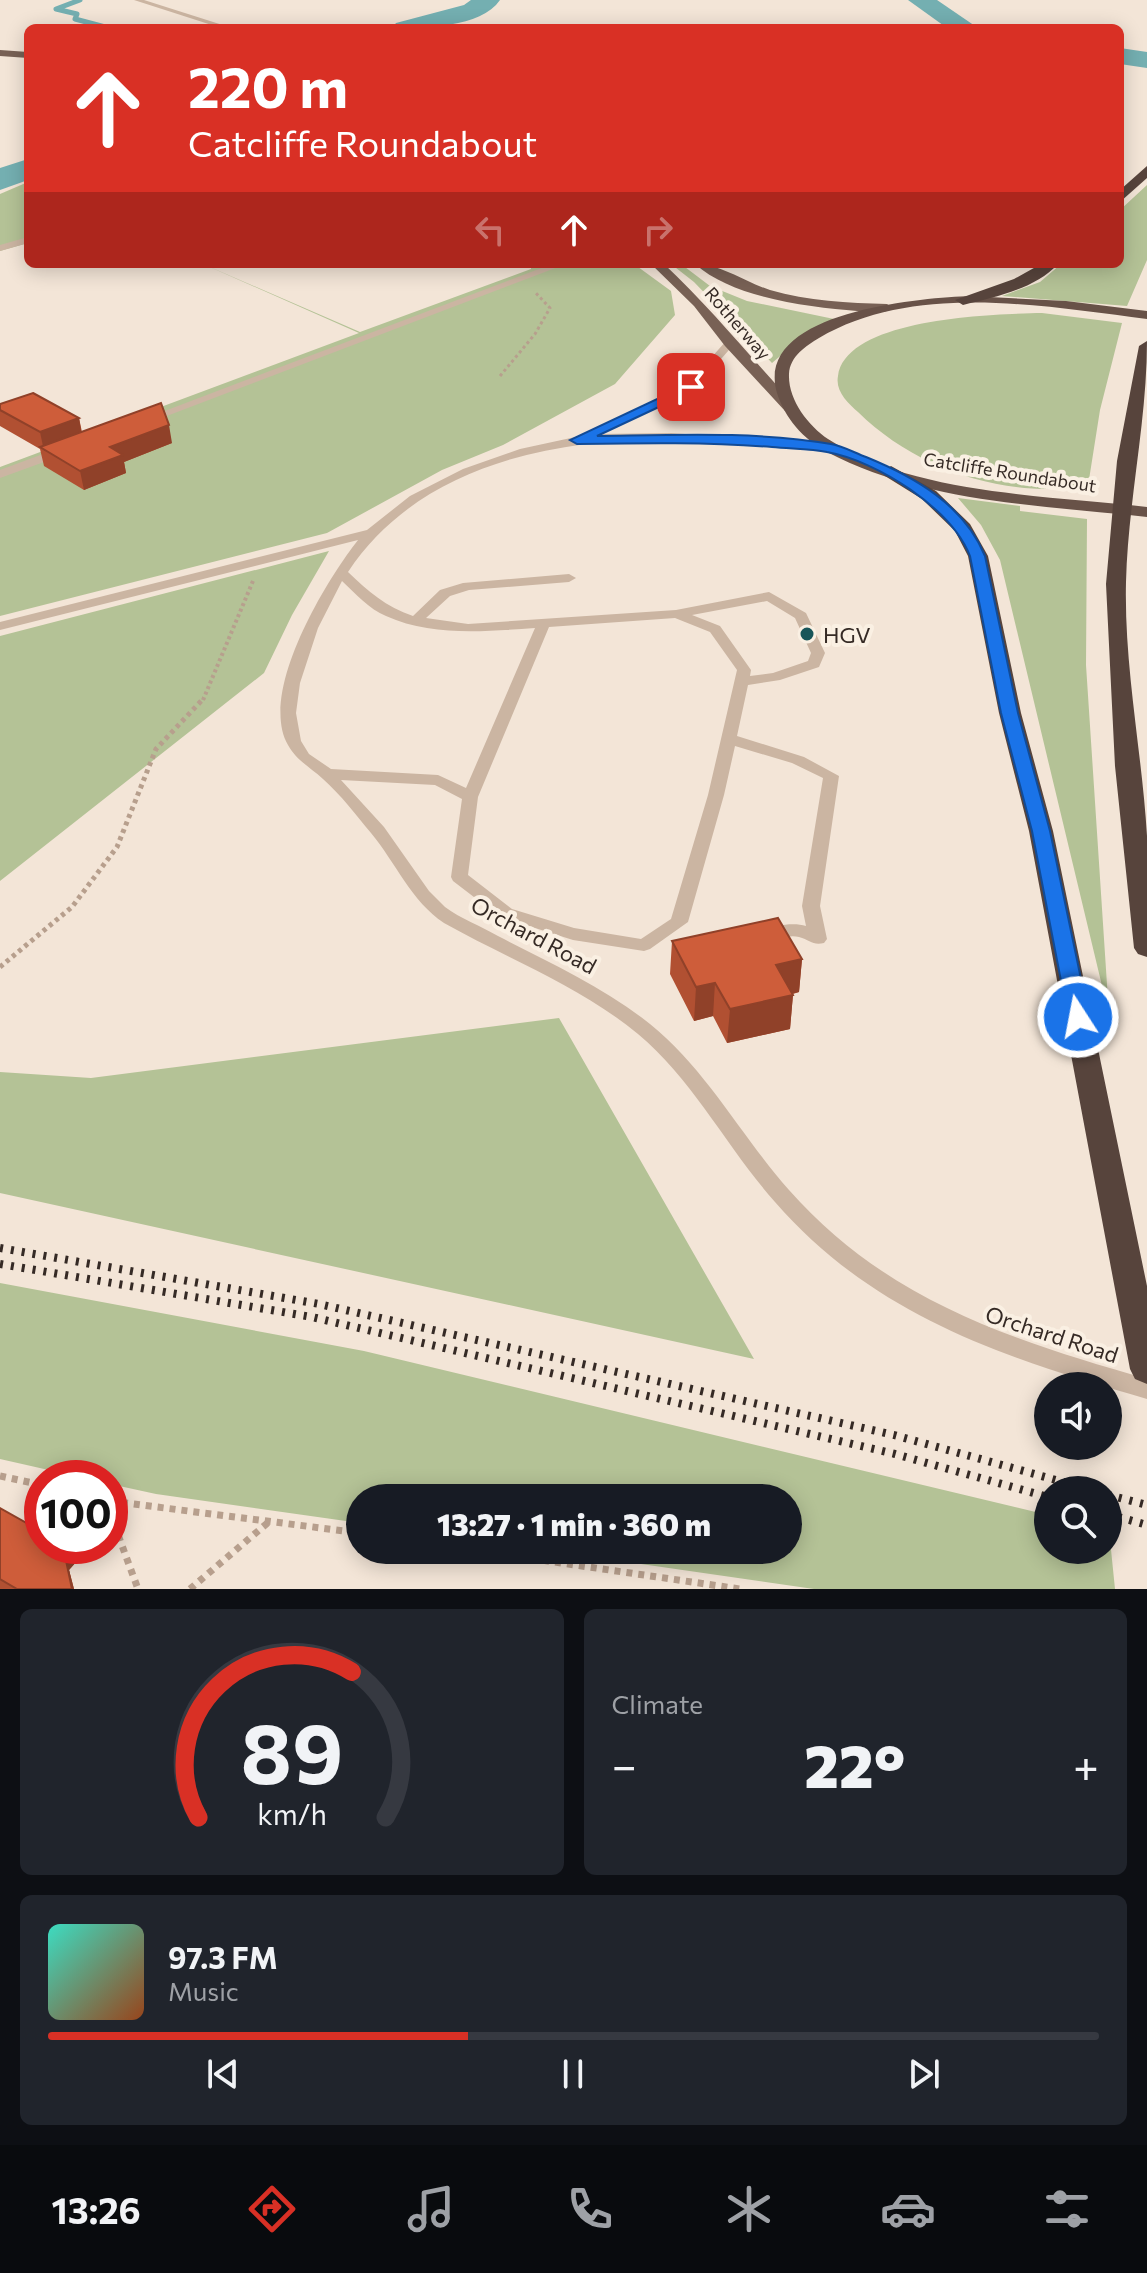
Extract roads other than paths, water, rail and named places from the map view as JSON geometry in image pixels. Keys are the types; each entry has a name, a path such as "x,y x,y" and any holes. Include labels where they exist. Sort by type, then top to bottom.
{"highway":[{"path":"1124,194 1147,170"},
{"path":"790,408 781,371 791,351 824,328 887,308 963,300 1015,287 1046,268"},
{"path":"963,300 1071,305 1147,315"},
{"path":"1147,346 1126,461 1116,584 1127,766 1147,948"},
{"name":"Catcliffe Roundabout","path":"790,408 801,426 831,448 891,472 982,492 1147,512"},
{"path":"891,472 929,495 963,528 978,556 1010,713 1041,831 1147,1369"}],"main road":[{"path":"0,53 24,55"},
{"path":"0,61 24,63"},
{"name":"Rotherway","path":"661,268 699,303 730,343 790,408"},
{"name":"Rotherway","path":"708,268 726,279 773,296 849,307 887,308"}],"lane":[{"path":"137,0 215,24"},
{"path":"0,248 24,241"},
{"path":"131,426 550,268"},
{"name":"Orchard Road","path":"730,343 691,387 577,440 487,465 444,483 406,504 371,533 342,573 311,626 290,686 289,727 301,755 327,774 383,836 438,911 594,994 645,1030 701,1086 752,1159 801,1217 860,1269 931,1314 977,1336 1147,1389"},
{"name":"Orchard Road","path":"577,440 698,438 831,448"},
{"path":"0,474 76,446"},
{"path":"0,626 371,533"},
{"path":"342,573 368,598 390,613 415,621 468,628 676,614 769,596 801,616 818,653 814,664 775,677 741,682"},
{"path":"415,621 445,593 468,586 569,578"},
{"path":"644,945 679,922 695,875 744,670 715,629 676,614"},
{"path":"544,623 470,797 459,877 506,913 573,934 644,945 673,944"},
{"path":"729,739 798,760 831,776 811,906 800,930 742,938"},
{"path":"327,774 438,780 470,797"}],"waterway":[{"path":"80,0 56,9 77,14 75,19 94,24"},
{"path":"420,24 473,10 488,0"},
{"path":"920,0 959,24"},
{"path":"1124,57 1147,60"},
{"path":"0,180 24,170"}],"railway":[{"path":"0,1248 319,1304 894,1435 1042,1476"},
{"path":"0,1264 312,1317 895,1454 1034,1493"},
{"path":"1122,1499 1147,1505"},
{"path":"1122,1518 1147,1525"}],"place":[{"name":"HGV","path":"807,634"}]}
